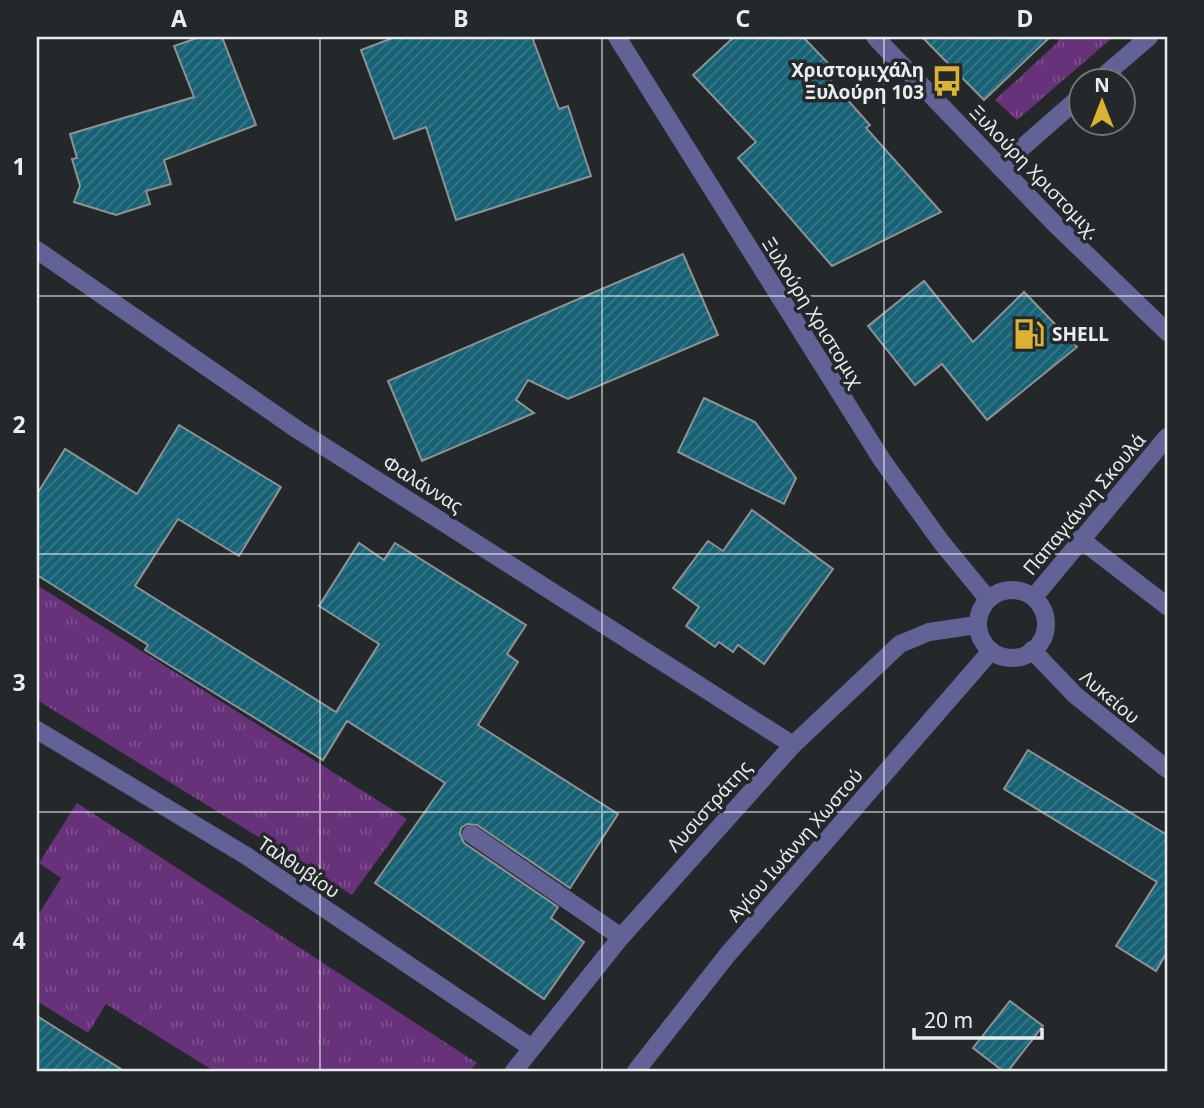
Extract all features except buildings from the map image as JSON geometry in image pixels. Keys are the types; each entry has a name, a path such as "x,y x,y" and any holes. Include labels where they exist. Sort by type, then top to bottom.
{"street":[{"name":"Ξυλούρη Χριστομιχ","path":"617,37 882,460 942,543 988,599"},
{"name":"Ξυλούρη Χριστομιχ.","path":"875,37 1000,167 1167,332"},
{"path":"1115,66 1149,37"},
{"path":"1000,167 1068,107"},
{"name":"Φαλάννας","path":"37,250 298,430 793,745"},
{"name":"Παπαγιάννη Σκουλά","path":"1034,597 1167,437"},
{"path":"1080,539 1167,606"},
{"path":"1009,590 1020,590 1034,597 1045,614 1043,637 1032,650 1016,658 1003,657 991,651 979,635 977,625 978,614 988,599 1009,590"},
{"name":"Λυσιστράτης","path":"514,1071 621,937 793,745 900,644 929,632 977,625"},
{"name":"Λυκείου","path":"1032,650 1074,695 1167,769"},
{"name":"Αγίου Ιωάννη Χωστού","path":"636,1071 728,954 991,651"},
{"name":"Ταλθυβίου","path":"37,730 245,855 532,1048"},
{"path":"471,834 621,937"}],"green space":[{"path":"1056,37 1113,37 1079,66 1068,66 1068,76 1017,120 995,100 1059,41"},
{"path":"37,585 407,819 352,895 37,700"},
{"path":"77,803 477,1063 470,1071 214,1071 106,1004 88,1033 37,1001 37,917 61,878 39,863"}],"place":[{"name":"Χριστομιχάλη Ξυλούρη 103","path":"947,81"},
{"name":"SHELL","path":"1029,334"}]}
